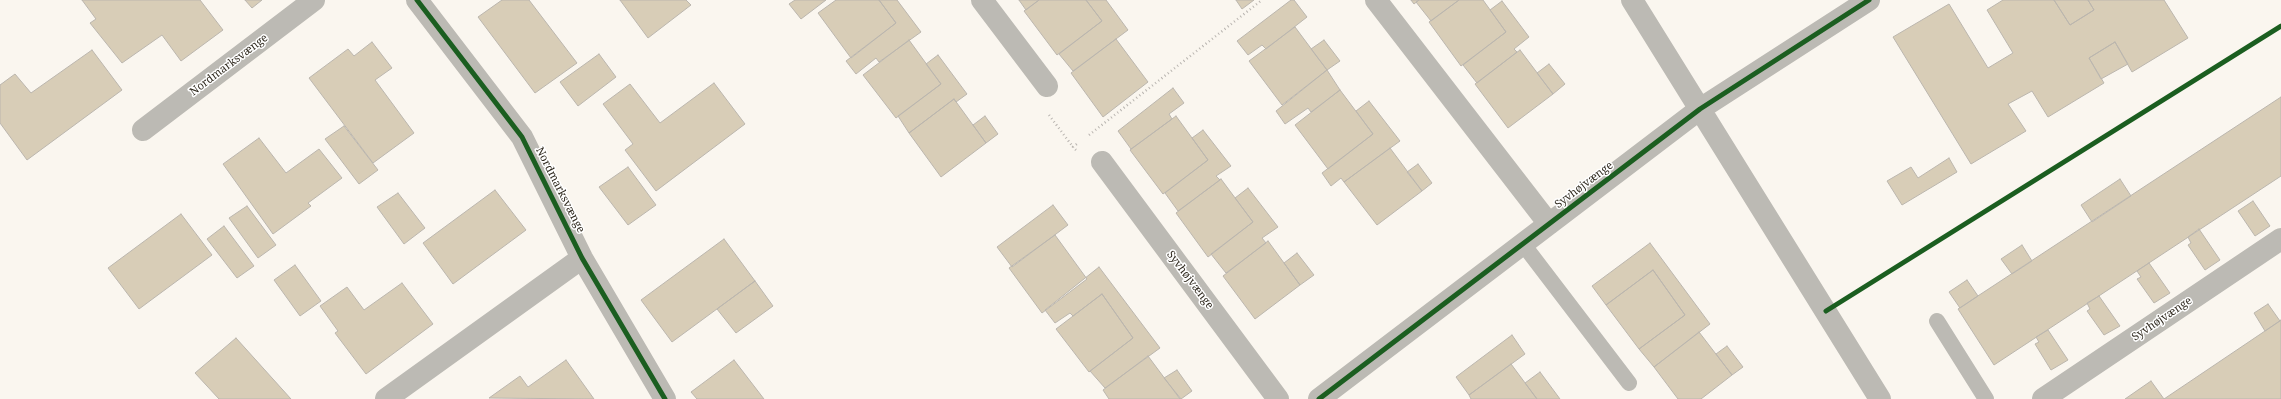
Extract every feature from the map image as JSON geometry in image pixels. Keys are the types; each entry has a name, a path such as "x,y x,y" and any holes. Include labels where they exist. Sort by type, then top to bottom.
{"street":[{"name":"Nordmarksvænge","path":"143,130 314,0"},
{"path":"982,0 1047,86"},
{"path":"1376,0 1549,224"},
{"path":"1632,0 1880,399"},
{"name":"Syvhøjvænge","path":"1319,399 1700,109 1869,0"},
{"name":"Nordmarksvænge","path":"419,1 522,137 582,258 665,399"},
{"name":"Syvhøjvænge","path":"1102,162 1278,399"},
{"name":"Syvhøjvænge","path":"2042,399 2281,239"},
{"path":"386,399 582,258"}],"lane":[{"path":"1523,244 1628,383"},
{"path":"1937,321 1986,399"}],"path":[{"path":"1086,137 1262,0"},
{"path":"1080,142 1073,147 1091,170 1102,162"}],"building":[{"path":"82,0 200,0 223,30 181,61 162,35 122,63 90,23 96,19"},
{"path":"245,0 262,0 252,8"},
{"path":"502,0 529,0 577,63 535,93 478,17"},
{"path":"620,0 686,0 691,5 648,38"},
{"path":"795,0 826,0 801,19 789,4"},
{"path":"836,0 879,0 896,23 851,58 818,13"},
{"path":"879,0 897,0 921,32 879,62 876,58 856,74 846,61 896,23"},
{"path":"1019,0 1039,0 1026,10"},
{"path":"1039,0 1086,0 1102,21 1057,55 1024,11"},
{"path":"1086,0 1106,0 1128,30 1073,71 1059,54 1102,21"},
{"path":"1236,0 1254,0 1242,9"},
{"path":"1291,0 1294,0 1307,17 1266,49 1262,45 1248,55 1237,41"},
{"path":"1411,0 1419,0 1414,4"},
{"path":"1419,0 1459,0 1431,21 1416,2"},
{"path":"1459,0 1483,0 1506,32 1461,66 1429,22"},
{"path":"2003,0 2054,0 2070,25 2094,10 2088,0 2164,0 2188,38 2132,72 2115,42 2089,58 2104,83 2048,117 2032,91 2008,104 2026,131 1971,164 1893,37 1949,4 1988,68 2013,53 1987,10"},
{"path":"2054,0 2088,0 2094,10 2070,25"},
{"path":"1502,1 1529,37 1514,49 1517,52 1477,83 1463,65 1506,32 1490,10"},
{"path":"1295,27 1327,70 1282,105 1249,61"},
{"path":"1116,39 1148,82 1103,117 1071,73"},
{"path":"909,40 941,84 896,118 863,75"},
{"path":"1324,40 1340,61 1327,70 1311,49"},
{"path":"372,42 392,68 375,80 414,133 373,163 309,78 348,49 354,56"},
{"path":"2115,42 2128,64 2101,79 2089,58"},
{"path":"92,50 122,90 27,160 0,123 0,85 15,74 31,93"},
{"path":"1520,50 1553,94 1508,128 1475,84"},
{"path":"599,54 616,77 578,106 560,82"},
{"path":"938,55 967,94 956,102 954,99 909,133 898,116 941,84 926,64"},
{"path":"1549,64 1565,84 1553,94 1537,73"},
{"path":"1327,70 1340,90 1311,112 1308,108 1285,124 1276,111"},
{"path":"714,83 745,124 656,191 625,150 633,144 603,104 630,84 660,123"},
{"path":"1173,88 1184,103 1169,114 1172,119 1131,149 1118,131"},
{"path":"1340,90 1373,134 1328,169 1295,125"},
{"path":"2281,97 2281,176 1994,365 1958,309"},
{"path":"954,99 986,143 941,177 909,133"},
{"path":"1369,101 1400,141 1344,182 1341,178 1331,186 1322,173 1373,134 1356,111"},
{"path":"985,116 998,134 986,143 973,125"},
{"path":"1176,116 1208,160 1163,194 1130,150"},
{"path":"344,126 378,170 359,184 325,139"},
{"path":"1203,130 1231,166 1216,176 1220,180 1178,211 1165,193 1208,160 1192,138"},
{"path":"259,138 286,173 319,149 342,178 308,203 311,206 273,234 223,164"},
{"path":"1390,148 1422,191 1377,225 1344,182"},
{"path":"1949,158 1957,172 1902,205 1887,181 1911,167 1918,178"},
{"path":"1418,164 1432,183 1422,191 1407,172"},
{"path":"628,167 656,205 628,225 599,187"},
{"path":"1221,179 1253,222 1208,257 1176,213"},
{"path":"2120,179 2131,196 2092,222 2081,205"},
{"path":"1248,188 1278,227 1262,238 1266,243 1226,273 1211,254 1253,222 1235,198"},
{"path":"495,190 526,230 453,284 423,243"},
{"path":"398,193 425,228 404,244 377,207"},
{"path":"2253,201 2270,226 2255,236 2238,211"},
{"path":"1053,205 1068,225 1012,267 997,247"},
{"path":"247,206 276,245 258,258 229,218"},
{"path":"181,214 212,255 139,309 108,268"},
{"path":"224,226 254,266 237,278 207,239"},
{"path":"2199,229 2220,260 2205,270 2188,245 2191,243 2188,237"},
{"path":"1055,235 1087,279 1042,313 1009,268"},
{"path":"724,239 755,281 672,342 641,300"},
{"path":"1268,241 1300,285 1255,319 1223,276"},
{"path":"1650,243 1710,324 1654,367 1639,349 1685,315 1653,270 1606,305 1592,286"},
{"path":"2022,245 2032,261 2012,274 2001,259"},
{"path":"1297,253 1314,275 1300,285 1284,263"},
{"path":"2149,263 2170,293 2154,303 2137,279 2141,277 2137,271"},
{"path":"295,265 321,301 300,316 274,280"},
{"path":"1099,267 1160,348 1105,388 1090,371 1133,338 1102,294 1073,316 1070,313 1055,323 1045,310"},
{"path":"1653,270 1685,315 1639,349 1606,305"},
{"path":"1967,280 1978,296 1960,308 1949,292"},
{"path":"755,281 773,306 736,333 717,309"},
{"path":"402,283 433,324 366,374 335,333 338,331 320,306 347,287 364,310"},
{"path":"1102,294 1133,338 1089,372 1056,329"},
{"path":"2099,296 2120,326 2104,335 2087,311 2090,309 2087,303"},
{"path":"2268,304 2280,321 2265,331 2254,313"},
{"path":"2281,320 2281,399 2164,399 2265,331"},
{"path":"2048,330 2068,360 2051,370 2035,344 2039,342 2036,337"},
{"path":"1699,332 1732,375 1701,399 1678,399 1654,367"},
{"path":"1512,335 1525,354 1469,395 1456,377"},
{"path":"236,338 291,399 219,399 195,373"},
{"path":"1727,346 1743,367 1732,375 1716,354"},
{"path":"1148,356 1180,399 1109,399 1103,390"},
{"path":"566,360 594,399 489,398 520,376 528,387"},
{"path":"734,360 764,399 697,399 691,392"},
{"path":"1511,364 1537,399 1471,399 1469,395"},
{"path":"1177,370 1192,391 1181,399 1164,378"},
{"path":"1540,372 1560,399 1537,399 1525,383"},
{"path":"2151,381 2164,399 2125,399"}],"cycle path":[{"path":"417,0 522,137 582,258 665,399"},
{"path":"1319,399 1700,109 1869,0"},
{"path":"1826,311 2281,26"}]}
